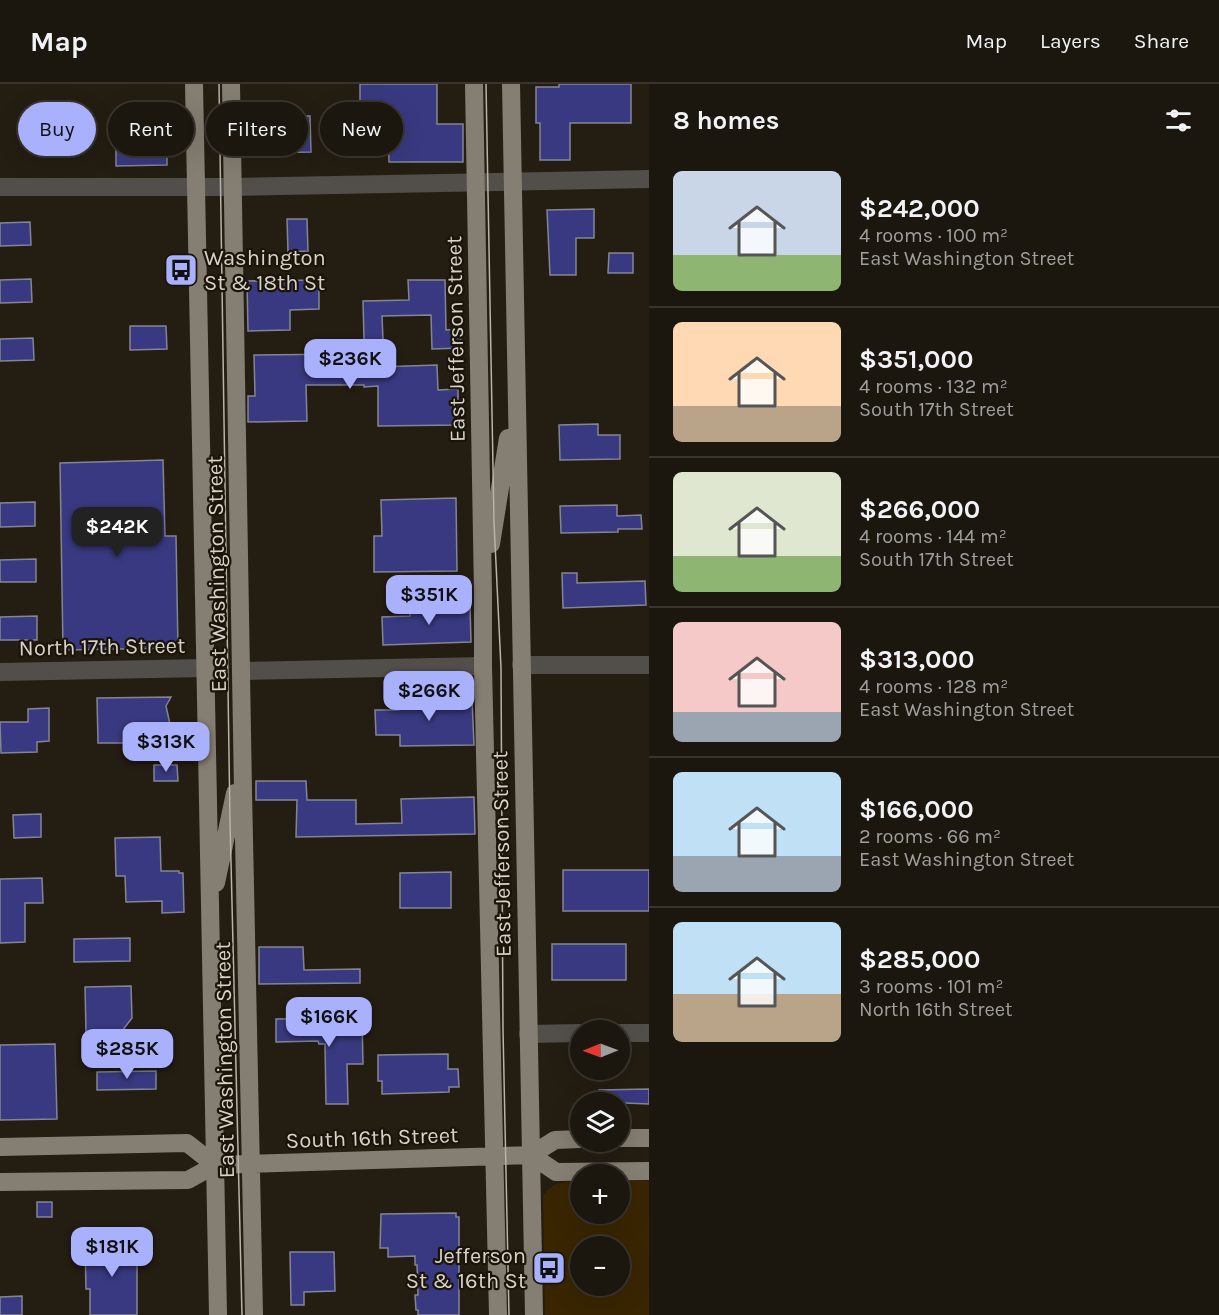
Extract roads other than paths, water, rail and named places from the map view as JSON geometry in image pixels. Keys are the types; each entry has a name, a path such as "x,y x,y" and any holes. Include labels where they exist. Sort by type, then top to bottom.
{"main road":[{"name":"East Washington Street","path":"194,84 218,1315"},
{"name":"East Washington Street","path":"231,84 254,1315"},
{"name":"East Jefferson Street","path":"474,84 483,666 498,1315"},
{"name":"East Jefferson Street","path":"511,84 534,1315"},
{"name":"East Jefferson Street","path":"483,593 516,392"},
{"path":"210,914 243,747"},
{"path":"630,1138 649,1138"},
{"name":"South 16th Street","path":"215,1164 531,1155 555,1140 570,1139"},
{"path":"0,1147 187,1143 215,1164 188,1180 0,1182"},
{"path":"531,1155 556,1172 649,1171"}],"street":[{"path":"0,187 233,187 649,179"},
{"path":"521,665 649,665"},
{"path":"242,671 483,666"},
{"name":"North 17th Street","path":"0,672 205,668"},
{"path":"630,1033 649,1033"},
{"path":"528,1034 570,1034"}],"tram line":[{"path":"219,84 230,821 242,1315"},
{"path":"486,84 494,522 501,668 503,1030 509,1315"}],"place":[{"name":"Washington St & 18th St","path":"181,270"},
{"name":"Jefferson St & 16th St","path":"549,1268"}]}
